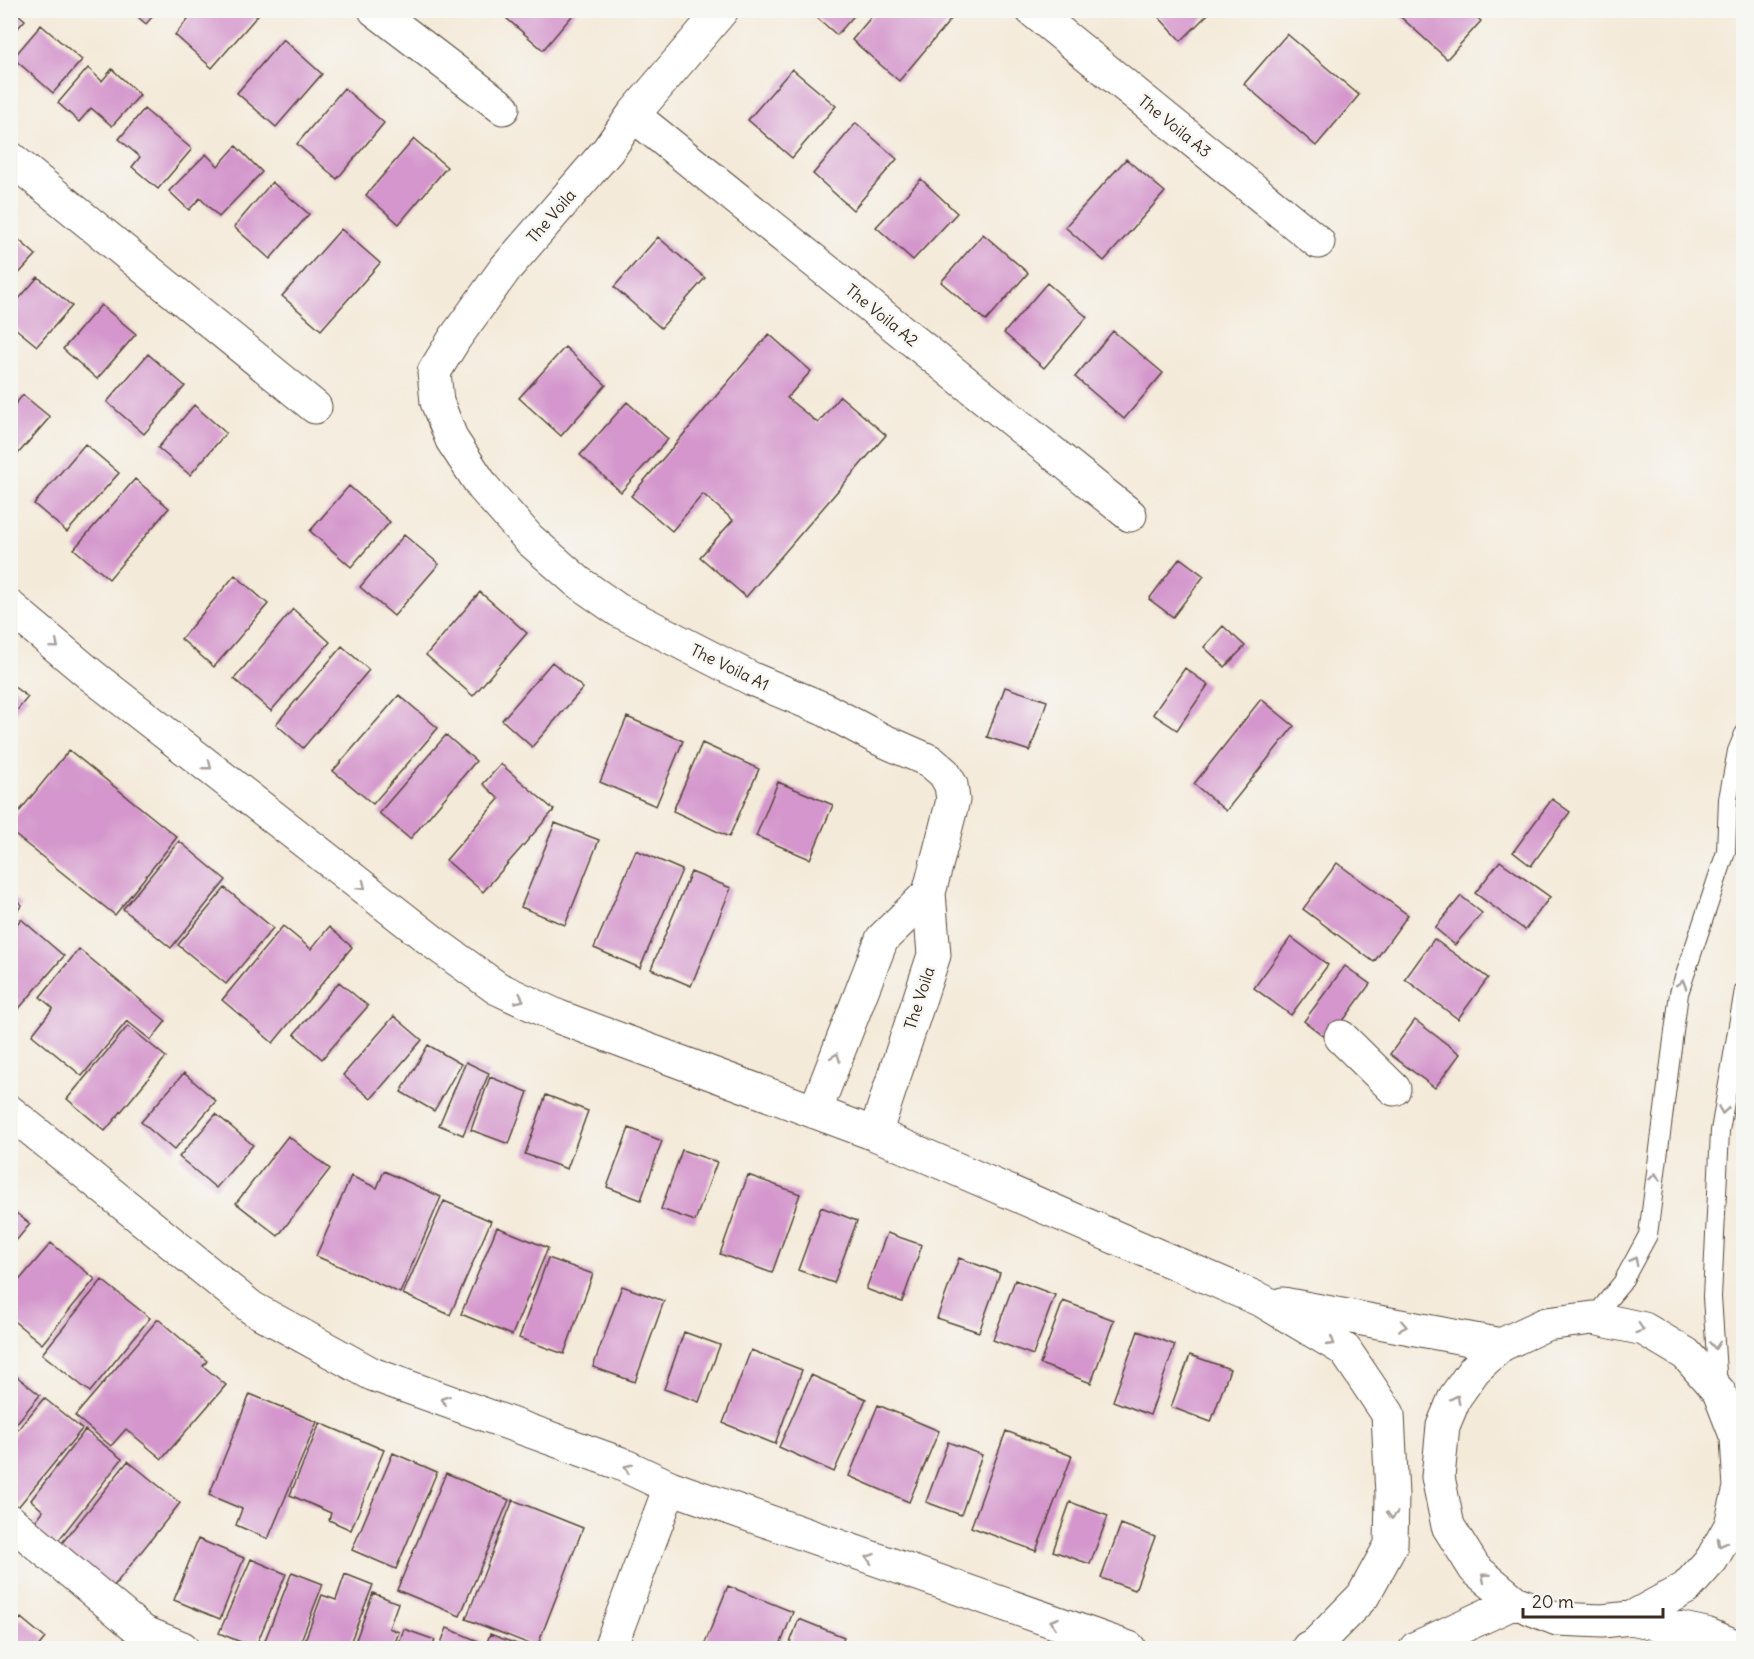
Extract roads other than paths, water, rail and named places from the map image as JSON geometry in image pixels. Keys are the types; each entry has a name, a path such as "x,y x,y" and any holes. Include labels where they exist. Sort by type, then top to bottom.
{"street":[{"path":"375,10 502,108"},
{"name":"The Voila","path":"452,440 436,402 434,372 455,338 506,268 608,150 633,115 722,10"},
{"name":"The Voila A3","path":"1032,10 1318,242"},
{"name":"The Voila A2","path":"633,115 1130,515"},
{"path":"10,158 315,407"},
{"name":"The Voila A1","path":"452,440 483,487 529,539 579,582 618,610 752,680 824,709 880,739 930,761 944,773 951,785 953,800 929,893"},
{"path":"10,607 91,675 436,944 497,988 559,1017 875,1134 1263,1301 1345,1350 1388,1414 1392,1496 1391,1545 1363,1596 1316,1644 1308,1648"},
{"path":"815,1112 882,939 929,893"},
{"name":"The Voila","path":"875,1134 934,955 929,893"},
{"path":"1341,1037 1394,1089"},
{"path":"10,1112 252,1308 372,1374 619,1463 670,1487 1129,1648"},
{"path":"1263,1301 1501,1345"},
{"path":"1631,1618 1686,1588 1712,1559 1731,1526 1742,1490 1737,1438 1719,1392 1686,1354 1644,1329 1593,1318 1546,1324 1501,1345 1474,1370 1455,1396 1443,1426 1438,1477 1448,1527 1475,1569 1515,1602 1557,1619 1602,1621 1631,1618 1706,1634 1740,1648"},
{"path":"610,1648 670,1487"},
{"path":"10,1521 140,1640 182,1648"},
{"path":"1416,1648 1515,1602"}],"lane":[{"path":"1593,1318 1622,1283 1648,1235 1679,993 1726,852 1728,799 1737,751 1743,734"},
{"path":"1719,1392 1712,1297 1720,1131 1743,990"}]}
